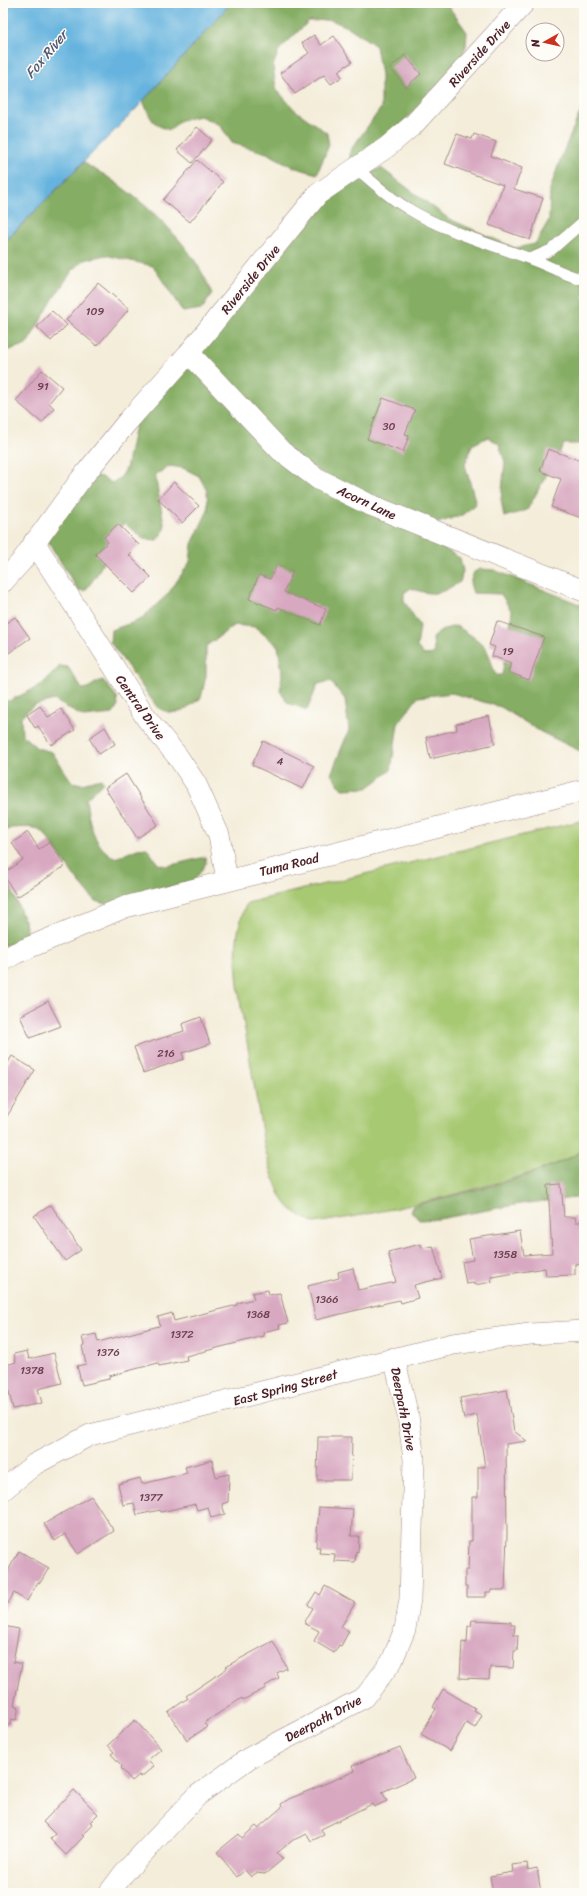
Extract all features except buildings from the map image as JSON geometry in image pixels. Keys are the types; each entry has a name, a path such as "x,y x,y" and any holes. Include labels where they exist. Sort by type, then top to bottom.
{"street":[{"name":"Riverside Drive","path":"3,582 21,562 81,479 128,421 189,353 318,194 357,169 387,147 414,124 524,3"},
{"name":"Acorn Lane","path":"189,353 281,451 318,479 368,504 584,591"},
{"name":"Central Drive","path":"34,542 147,720 178,757 196,784 219,835 227,880"},
{"name":"Tuma Road","path":"3,961 16,953 126,906 584,790"},
{"name":"East Spring Street","path":"3,1490 35,1464 90,1435 453,1344 530,1334 584,1331"},
{"name":"Deerpath Drive","path":"109,1893 135,1862 198,1795 250,1758 365,1697 392,1660 406,1630 410,1599 414,1459 408,1416 394,1358"}],"lane":[{"path":"357,169 406,208 465,235 530,259 563,274 584,280"},
{"path":"530,259 551,250 584,221"}],"green space":[{"path":"231,3 446,3 467,32 466,46 457,66 385,141 357,161 350,159 350,151 381,108 381,75 376,46 350,28 331,20 309,21 279,50 273,66 276,89 295,110 327,133 329,145 317,174 293,167 267,153 232,143 220,125 200,116 181,120 170,130 159,126 152,120 143,101"},
{"path":"584,106 584,444 564,444 527,510 504,517 501,499 505,462 499,444 488,437 472,445 465,465 476,504 462,515 438,523 343,486 294,456 205,358 202,349 320,201 340,184 381,168 449,219 515,248 535,244 549,220 550,189 562,155"},
{"path":"84,162 127,191 171,230 195,261 212,294 202,309 183,312 153,266 105,255 84,260 72,271 53,299 27,344 3,352 3,244"},
{"path":"191,363 273,448 460,558 463,571 460,582 442,592 437,593 426,593 411,588 404,593 404,601 420,626 417,647 424,655 434,654 433,637 444,629 456,626 475,638 484,646 487,650 496,675 502,675 512,612 501,594 473,593 470,583 474,572 481,569 494,570 584,606 584,753 541,732 501,707 452,693 418,697 398,724 391,770 367,788 342,789 331,774 349,730 345,699 330,681 318,684 307,710 288,703 280,691 282,674 278,646 255,627 235,625 206,646 206,676 201,698 180,711 164,711 157,707 110,642 111,630 140,620 168,594 190,562 192,544 208,510 207,491 199,476 183,468 170,466 155,475 165,529 157,540 144,539 124,523 96,576 85,591 78,590 49,543 49,535 92,475 102,477 112,483 121,477 126,469 135,425"},
{"path":"60,666 68,667 82,689 103,680 117,697 118,706 113,714 83,717 54,700 35,705 21,716 22,735 37,748 52,752 72,782 82,784 101,779 104,782 86,799 91,825 97,841 108,854 116,858 137,849 147,848 158,864 167,866 205,857 206,863 195,880 110,905 95,901 78,881 43,832 31,827 11,828 3,833 3,701 9,701 40,686"},
{"path":"584,820 584,1150 559,1163 519,1177 437,1199 396,1208 314,1223 292,1210 282,1198 278,1189 271,1171 264,1145 239,993 236,955 237,937 241,919 247,903"},
{"path":"3,869 25,922 27,934 11,944 3,946"},
{"path":"584,1150 584,1197 520,1204 439,1219 419,1220 411,1211 413,1206 523,1177"}],"water":[{"name":"Fox River","path":"3,3 231,3 134,111 3,243"}]}
